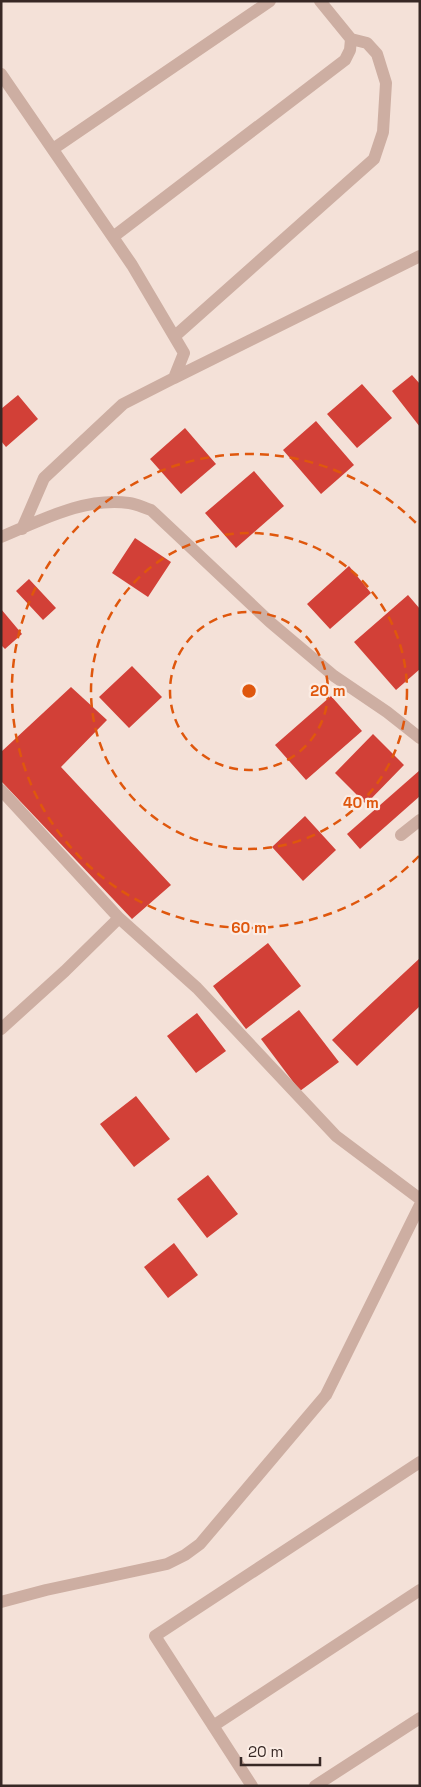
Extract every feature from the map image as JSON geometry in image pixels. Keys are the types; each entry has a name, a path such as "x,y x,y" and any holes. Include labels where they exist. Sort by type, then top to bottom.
{"street":[{"path":"53,149 270,1"},
{"path":"175,336 374,159 383,132 386,83 377,54 367,43 351,39 320,1"},
{"path":"113,237 345,60 350,50 351,39"},
{"path":"1,74 132,265 175,336 184,353 174,378"},
{"path":"22,529 44,478 123,404 420,256"},
{"path":"1,537 70,508 105,501 131,503 151,510 270,622 327,670 420,738"},
{"path":"1,790 119,918 197,988 336,1136 420,1199"},
{"path":"401,835 420,820"},
{"path":"1,1028 58,978 119,918"},
{"path":"1,1602 46,1590 167,1564 185,1555 200,1544 326,1395 420,1205"},
{"path":"250,1785 155,1636 420,1462"},
{"path":"213,1726 420,1590"},
{"path":"315,1786 420,1718"}],"building":[{"path":"412,375 420,384 420,427 392,391"},
{"path":"362,384 392,418 357,448 327,414"},
{"path":"18,395 38,419 6,447 1,441 1,409"},
{"path":"316,421 354,465 321,494 283,450"},
{"path":"185,428 216,464 181,494 150,459"},
{"path":"254,471 284,506 236,548 205,513"},
{"path":"135,538 171,562 148,597 112,573"},
{"path":"349,566 371,593 330,629 307,604"},
{"path":"29,579 56,608 43,620 16,591"},
{"path":"408,595 420,609 420,669 396,690 354,642"},
{"path":"1,609 22,634 5,649 1,645"},
{"path":"132,666 162,697 129,728 99,697"},
{"path":"71,687 107,720 61,767 171,885 132,919 1,781 1,752"},
{"path":"331,696 362,731 306,780 275,745"},
{"path":"373,734 404,765 366,804 335,773"},
{"path":"420,770 420,796 360,849 347,834"},
{"path":"305,816 336,850 303,881 272,847"},
{"path":"268,943 301,986 246,1029 213,986"},
{"path":"420,958 420,1006 357,1066 332,1040"},
{"path":"299,1010 339,1062 300,1091 261,1039"},
{"path":"197,1013 226,1051 196,1073 167,1036"},
{"path":"136,1096 170,1139 134,1167 100,1124"},
{"path":"208,1175 238,1214 207,1238 177,1199"},
{"path":"174,1243 198,1275 168,1298 144,1267"}]}
